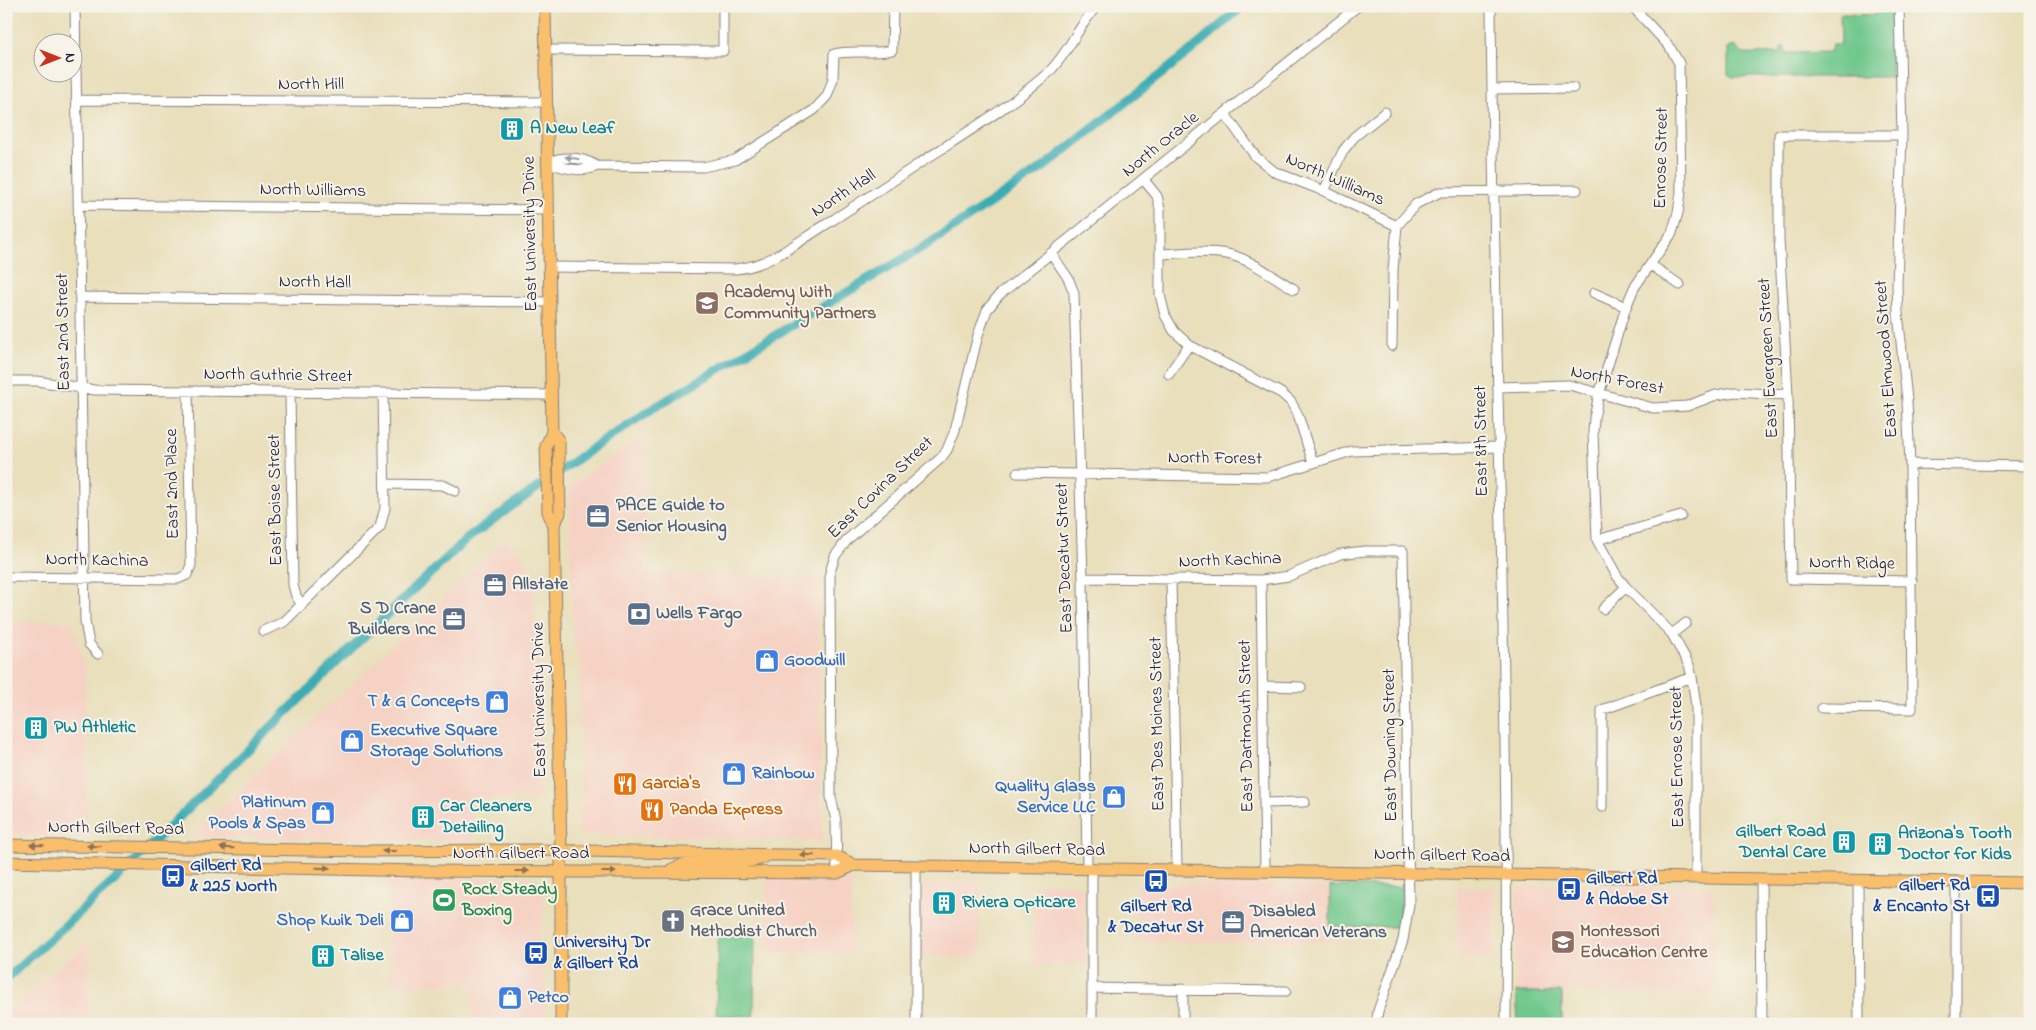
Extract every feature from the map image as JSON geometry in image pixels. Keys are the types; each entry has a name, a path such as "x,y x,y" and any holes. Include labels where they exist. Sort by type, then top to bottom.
{"main road":[{"name":"East University Drive","path":"544,6 552,432 546,446 548,512 554,526 561,850 561,1024"},
{"name":"East University Drive","path":"552,432 559,441 560,486 560,513 554,526"},
{"name":"North Gilbert Road","path":"6,844 301,850 561,850 770,854 837,856 854,865"},
{"path":"67,845 67,863"},
{"path":"191,865 192,847"},
{"path":"300,868 301,850"},
{"path":"421,851 421,871"},
{"path":"666,872 685,864 711,862 718,854"},
{"path":"718,872 723,864 760,861 770,854"},
{"name":"North Gilbert Road","path":"6,862 421,871 837,873 854,865 1956,882 2029,880"}],"street":[{"name":"East 2nd Street","path":"75,6 85,629 89,644 98,654"},
{"path":"546,50 723,51 723,6"},
{"path":"547,162 563,157 590,162 597,166 703,167 735,160 814,110 827,96 833,79 834,54 892,50 893,6"},
{"name":"North Hall","path":"549,267 744,269 778,255 1014,100 1049,71 1062,57 1080,26 1097,6"},
{"name":"North Oracle","path":"987,310 999,295 1358,6"},
{"name":"East 8th Street","path":"1491,6 1493,191 1504,673 1506,1024"},
{"name":"Enrose Street","path":"1632,6 1669,46 1679,62 1681,192 1678,213 1672,232 1651,265"},
{"name":"East Elmwood Street","path":"1822,708 1912,709 1910,464 1907,400 1897,285 1902,135 1899,6"},
{"path":"1492,89 1574,88"},
{"name":"North Hill","path":"76,100 546,102"},
{"path":"1324,191 1343,151 1354,138 1384,112"},
{"name":"North Williams","path":"1225,114 1256,157 1275,172 1324,191 1397,226"},
{"name":"East Evergreen Street","path":"1791,579 1788,395 1779,239 1780,134 1902,135"},
{"path":"1144,180 1157,196 1160,209 1160,295 1165,315 1174,332 1189,345 1281,393 1291,402 1298,415 1313,463"},
{"path":"1392,346 1393,270 1397,226 1416,204 1440,192 1577,190"},
{"name":"North Williams","path":"78,205 548,210"},
{"path":"1160,254 1203,252 1227,254 1244,260 1294,289"},
{"name":"East Decatur Street","path":"1051,254 1068,278 1074,294 1078,473 1083,578 1092,1024"},
{"path":"1651,265 1680,285"},
{"name":"East Enrose Street","path":"1651,265 1634,288 1626,307 1599,394 1594,418 1597,540 1617,576 1672,634 1681,649 1692,677 1696,706 1696,878"},
{"path":"1594,293 1626,307"},
{"name":"North Hall","path":"80,297 550,302"},
{"name":"East Covina Street","path":"837,873 836,821 831,797 830,572 835,556 848,539 934,464 947,450 955,430 978,335 987,310"},
{"path":"1169,374 1189,345"},
{"name":"North Guthrie Street","path":"6,381 37,381 81,389 551,395"},
{"name":"North Forest","path":"1498,387 1569,385 1654,408 1687,406 1716,395 1735,392 1788,395"},
{"name":"East 2nd Place","path":"187,575 191,565 188,391"},
{"name":"East Boise Street","path":"290,392 293,585 296,596 302,605"},
{"path":"263,631 279,625 302,605 380,527 385,514 383,393"},
{"name":"North Forest","path":"1017,473 1268,477 1352,451 1498,447"},
{"path":"1910,464 2030,466"},
{"path":"385,484 443,485 455,491"},
{"path":"1597,540 1681,516"},
{"name":"North Kachina","path":"1083,578 1261,580 1289,576 1340,554 1365,551 1403,551"},
{"name":"East Downing Street","path":"1376,1024 1378,1010 1406,931 1409,912 1410,873 1403,551"},
{"name":"North Kachina","path":"6,577 178,578 187,575"},
{"name":"East Des Moines Street","path":"1171,579 1176,870"},
{"name":"North Ridge","path":"1791,579 1912,581"},
{"name":"East Dartmouth Street","path":"1261,580 1265,871"},
{"path":"1602,609 1626,587"},
{"path":"1672,634 1686,623"},
{"path":"1602,807 1602,710 1692,677"},
{"path":"1263,686 1302,687"},
{"path":"1264,802 1305,802"},
{"path":"916,866 916,1024"},
{"path":"1762,879 1762,1024"},
{"path":"1858,880 1858,1024"},
{"path":"1956,882 1956,1024"},
{"path":"1092,988 1286,990"},
{"path":"1183,989 1183,1024"}],"shaded area":[{"path":"636,441 644,442 646,573 818,578 822,841 578,834 581,797 579,659 573,640 569,486"},
{"path":"506,539 534,573 535,641 540,665 539,799 471,799 472,841 190,837"},
{"path":"6,621 73,622 79,649 85,663 87,837 6,836"},
{"path":"389,877 534,878 541,881 543,886 544,915 539,932 540,960 544,977 545,1024 472,1024 472,984 390,985"},
{"path":"767,879 852,880 851,954 767,954"},
{"path":"927,883 980,883 980,957 921,956 921,890 922,886"},
{"path":"1136,883 1330,886 1330,942 1136,942"},
{"path":"1034,884 1076,884 1084,889 1085,965 1033,964"},
{"path":"1524,886 1714,888 1714,994 1516,992 1516,893"},
{"path":"1458,887 1495,888 1495,959 1458,959"},
{"path":"89,942 89,1024 6,1024 6,1013"}],"green space":[{"path":"1881,9 1891,11 1891,77 1732,77 1728,74 1728,48 1735,46 1743,54 1781,53 1781,48 1784,46 1786,53 1830,52 1832,44 1841,44 1840,14 1875,15"},
{"path":"1330,886 1403,887 1398,927 1330,927"},
{"path":"718,935 755,935 754,1016 716,1015"},
{"path":"1516,992 1562,992 1562,1024 1518,1024"}],"waterway":[{"path":"6,979 114,881 355,645 468,538 581,456 652,409 933,241 1044,167 1193,49 1243,6"}],"place":[{"name":"A New Leaf","path":"512,129"},
{"name":"Academy With Community Partners","path":"707,303"},
{"name":"PACE Guide to Senior Housing","path":"598,516"},
{"name":"Allstate","path":"495,585"},
{"name":"Wells Fargo","path":"639,614"},
{"name":"S D Crane Builders Inc","path":"454,619"},
{"name":"Goodwill","path":"767,661"},
{"name":"T & G Concepts","path":"497,702"},
{"name":"PW Athletic","path":"36,728"},
{"name":"Executive Square Storage Solutions","path":"352,741"},
{"name":"Rainbow","path":"734,774"},
{"name":"Garcia's","path":"625,784"},
{"name":"Quality Glass Service LLC","path":"1114,797"},
{"name":"Panda Express","path":"652,810"},
{"name":"Platinum Pools & Spas","path":"323,813"},
{"name":"Car Cleaners Detailing","path":"423,817"},
{"name":"Gilbert Road Dental Care","path":"1844,842"},
{"name":"Arizona's Tooth Doctor for Kids","path":"1880,844"},
{"name":"Gilbert Rd & 225 North","path":"173,876"},
{"name":"Gilbert Rd & Decatur St","path":"1156,881"},
{"name":"Gilbert Rd & Adobe St","path":"1569,889"},
{"name":"Gilbert Rd & Encanto St","path":"1988,896"},
{"name":"Rock Steady Boxing","path":"444,900"},
{"name":"Riviera Opticare","path":"944,903"},
{"name":"Shop Kwik Deli","path":"402,921"},
{"name":"Grace United Methodist Church","path":"673,921"},
{"name":"Disabled American Veterans","path":"1233,922"},
{"name":"Montessori Education Centre","path":"1563,942"},
{"name":"University Dr & Gilbert Rd","path":"536,953"},
{"name":"Talise","path":"323,956"},
{"name":"Petco","path":"510,998"}]}
